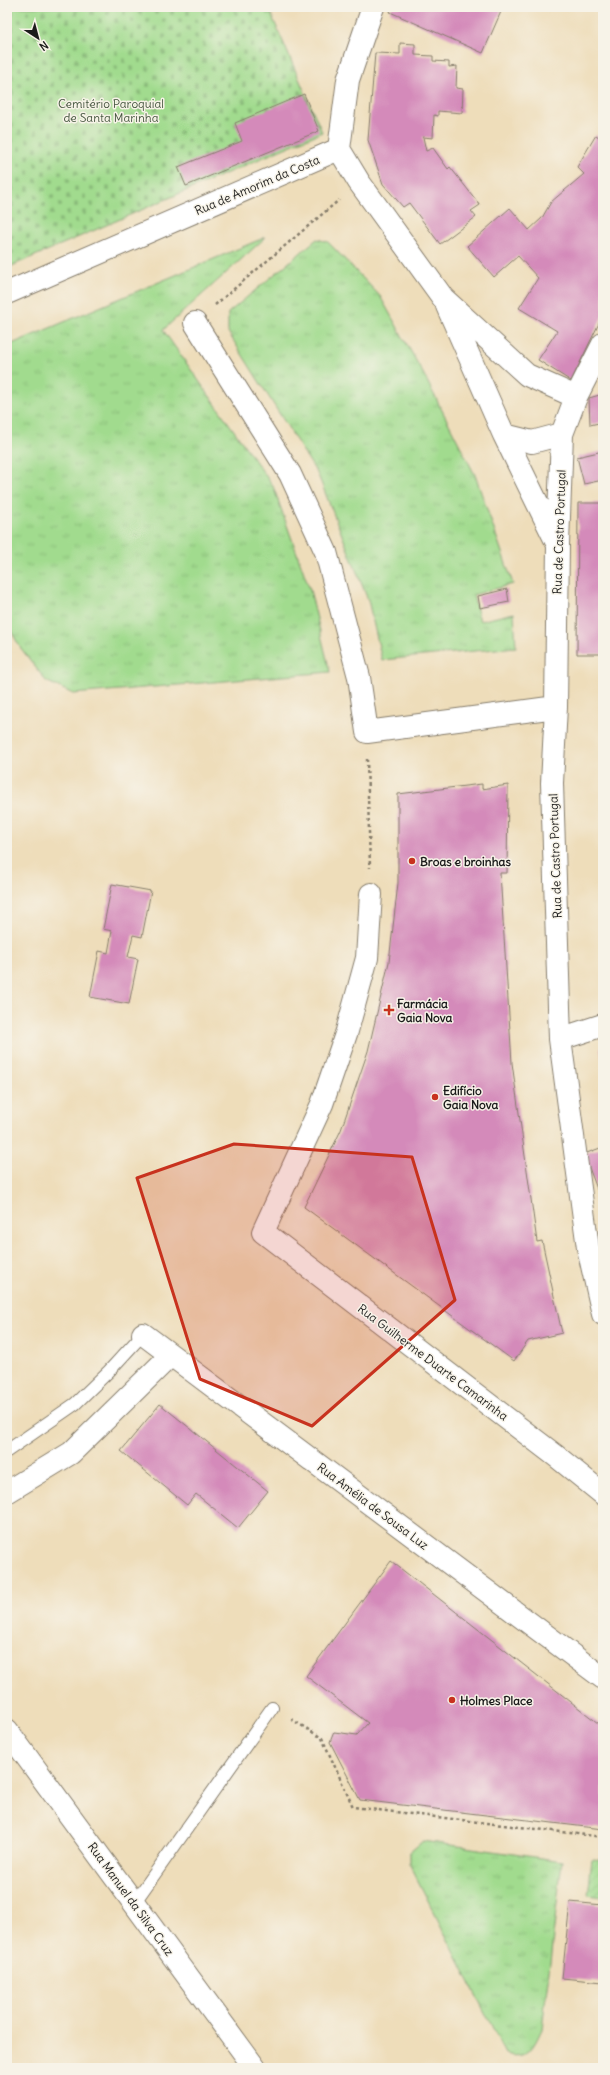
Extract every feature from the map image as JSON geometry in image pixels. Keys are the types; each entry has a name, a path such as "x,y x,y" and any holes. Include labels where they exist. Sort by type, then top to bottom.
{"street":[{"path":"373,7 348,80 339,149 359,182 443,298 527,375 576,397"},
{"name":"Rua de Amorim da Costa","path":"7,293 339,149"},
{"path":"443,298 504,435 558,544"},
{"path":"195,323 244,398 290,474 326,552 359,677 367,732 556,706"},
{"name":"Rua de Castro Portugal","path":"603,344 576,397 562,434 558,544 556,706 552,784 560,1039 588,1248 603,1314"},
{"path":"504,435 532,442 562,434"},
{"name":"Rua Guilherme Duarte Camarinha","path":"371,894 367,958 346,1030 322,1104 263,1232 550,1451 603,1494"},
{"path":"560,1039 603,1024"},
{"name":"Rua Amélia de Sousa Luz","path":"143,1334 603,1678"},
{"path":"7,1492 71,1453 171,1355"},
{"name":"Rua Manuel da Silva Cruz","path":"7,1730 255,2068"}],"lane":[{"path":"7,1451 75,1404 109,1371 143,1334"},
{"path":"134,1904 272,1708"}],"path":[{"path":"195,323 247,276 359,182"},
{"path":"367,732 371,894"},
{"path":"272,1708 322,1738 354,1807 603,1837"}],"highlighted area":[{"path":"234,1144 412,1157 455,1300 312,1426 200,1379 137,1178"}],"green space":[{"name":"Cemitério Paroquial de Santa Marinha","path":"7,7 268,7 322,132 7,268"},
{"path":"266,237 163,330 273,486 310,590 330,672 73,694 46,681 20,647 7,624 7,346"},
{"path":"317,239 328,242 380,296 424,375 475,475 513,584 473,595 480,621 514,613 516,647 382,660 368,600 318,475 228,332 228,313"},
{"path":"423,1841 562,1861 542,2029 533,2046 525,2054 514,2056 506,2054 409,1863 409,1853"},
{"path":"592,1859 603,1860 603,1897 588,1895"}],"building":[{"path":"392,7 503,7 483,53 390,12"},
{"path":"400,43 415,44 415,55 433,56 433,61 449,62 449,67 457,66 456,88 463,89 462,113 438,111 438,116 434,115 433,138 423,137 426,151 433,148 448,169 450,167 480,205 471,211 476,217 440,244 409,203 403,207 383,184 368,140 375,53 400,54"},
{"path":"304,94 319,131 186,186 178,167 242,141 235,123"},
{"path":"596,135 603,140 603,315 571,381 538,360 557,331 519,308 538,278 518,256 494,277 467,246 510,208 529,230 542,218 551,202 584,174 577,167"},
{"path":"603,394 603,422 590,425 589,398"},
{"path":"603,451 603,480 584,484 577,457"},
{"path":"578,503 603,503 603,654 577,654"},
{"path":"507,589 509,602 480,608 478,596"},
{"name":"Edifício Gaia Nova","path":"482,784 482,789 508,785 507,873 500,873 512,1063 537,1242 542,1241 562,1333 528,1341 514,1361 304,1207 341,1130 368,1051 389,962 398,883 398,794"},
{"path":"112,884 151,891 142,937 133,935 128,957 138,959 129,1004 90,997 99,951 108,953 112,931 103,929"},
{"path":"600,1047 603,1047 603,1061 602,1061"},
{"path":"603,1147 603,1205 584,1154"},
{"path":"160,1404 268,1491 238,1528 196,1494 187,1505 121,1451"},
{"name":"Holmes Place","path":"391,1561 603,1727 603,1829 360,1800 330,1742 334,1732 357,1735 368,1723 306,1676"},
{"path":"570,1902 603,1905 603,1982 562,1978"}],"place":[{"name":"Broas e broinhas","path":"412,861"},
{"name":"Farmácia Gaia Nova","path":"389,1010"},
{"name":"Edifício Gaia Nova","path":"435,1097"},
{"name":"Holmes Place","path":"452,1700"}]}
